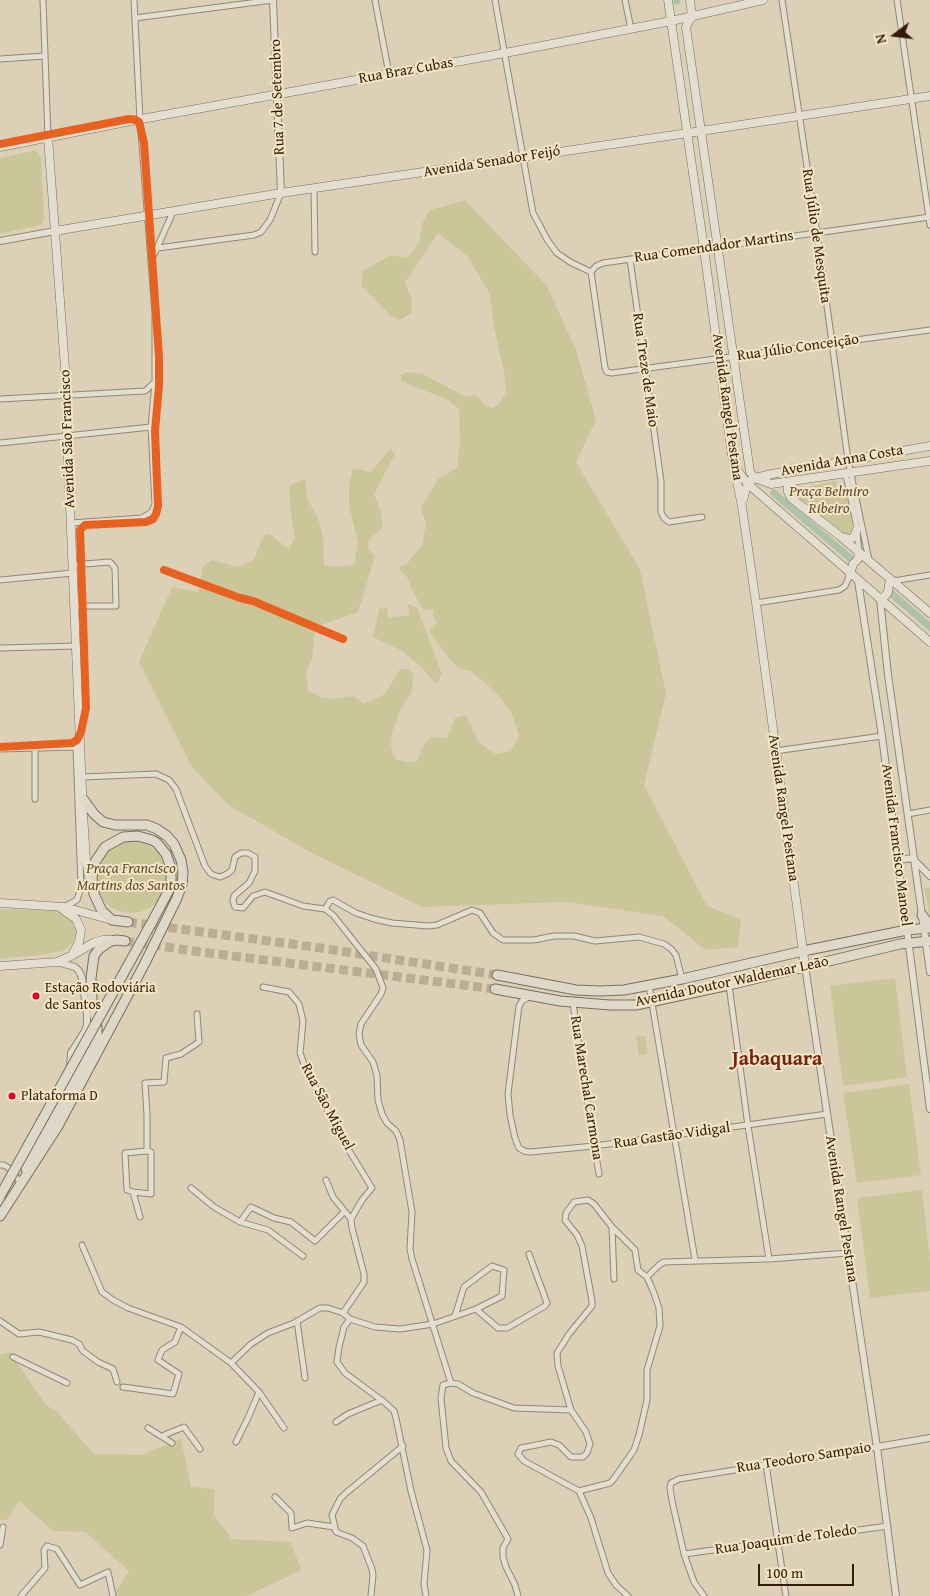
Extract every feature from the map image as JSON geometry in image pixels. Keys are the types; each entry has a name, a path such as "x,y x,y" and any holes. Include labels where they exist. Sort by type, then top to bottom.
{"main road":[{"name":"Avenida Rangel Pestana","path":"668,0 733,461 742,507 756,603 805,966"},
{"path":"690,0 692,16"},
{"name":"Rua Braz Cubas","path":"0,148 48,137 671,21 763,0"},
{"name":"Avenida Rangel Pestana","path":"692,16 686,27 733,357 756,477"},
{"name":"Avenida Senador Feijó","path":"55,231 281,193 930,96"},
{"name":"Avenida São Francisco","path":"48,137 67,395 78,747 82,777 87,866 92,886"},
{"name":"Avenida Anna Costa","path":"756,477 930,446"},
{"path":"733,461 738,472 756,492 930,642"},
{"name":"Avenida Anna Costa","path":"756,477 771,484 930,461"},
{"path":"742,507 744,493 748,484 756,477"},
{"path":"756,477 756,492"},
{"path":"795,481 788,487 790,496 840,536 859,555 868,559 930,613"},
{"path":"840,536 850,539 854,537 857,530"},
{"path":"850,574 853,564 859,555"},
{"path":"880,599 888,592 891,580"},
{"path":"0,1216 58,1126 145,963 177,898 183,880 182,860 174,844 162,833 147,825 115,825 103,822 94,814 83,799"},
{"path":"0,1196 169,890 172,874 171,868 166,854 152,840 138,836 123,837 105,847 95,862 92,886 98,906 112,920"},
{"path":"0,903 61,907 112,920 128,922"},
{"path":"61,907 73,916 80,926 80,938 71,956"},
{"path":"922,915 928,933"},
{"name":"Avenida Doutor Waldemar Leão","path":"497,975 576,990 608,991 682,979 906,930 928,933"},
{"name":"Avenida Doutor Waldemar Leão","path":"495,989 573,1003 618,1005 653,1002 906,943 928,933"},
{"path":"0,966 57,962 95,942 108,940 126,941"},
{"path":"21,1182 29,1159 97,1035 91,989 92,960 99,949 116,940"}],"street":[{"path":"43,0 48,137"},
{"path":"71,523 142,518 152,512 154,504 151,428 155,382 155,313 140,120 134,0"},
{"path":"135,18 273,0"},
{"name":"Rua 7 de Setembro","path":"273,0 281,193"},
{"path":"374,0 389,74"},
{"path":"495,0 533,213 557,254 591,272"},
{"path":"625,0 631,28"},
{"name":"Rua Júlio de Mesquita","path":"782,0 817,233 848,460 848,473"},
{"path":"897,0 930,225"},
{"path":"0,59 45,56"},
{"path":"314,189 315,252"},
{"path":"158,248 254,235 260,232 270,220 281,193"},
{"path":"152,259 173,212"},
{"name":"Rua Comendador Martins","path":"591,272 596,266 601,264 630,259 929,217"},
{"path":"0,241 55,231"},
{"name":"Rua Treze de Maio","path":"630,259 661,481 661,512 669,522 702,517"},
{"name":"Rua Júlio Conceição","path":"591,272 605,368 608,372 612,373 930,330"},
{"path":"0,399 145,390 155,382"},
{"path":"145,390 154,397"},
{"path":"0,443 151,428"},
{"path":"848,473 847,480 857,530 859,555"},
{"path":"848,473 868,559"},
{"path":"72,564 110,562 115,568 116,606 74,606"},
{"path":"0,580 73,573"},
{"path":"756,603 840,590 845,586 850,574"},
{"path":"891,580 930,575"},
{"name":"Avenida Francisco Manoel","path":"858,581 899,860 906,943 928,1070 930,1109"},
{"name":"Avenida Francisco Manoel","path":"880,599 888,675 922,915"},
{"path":"0,648 76,646"},
{"path":"775,751 882,736"},
{"path":"0,749 78,747"},
{"name":"Avenida São Francisco","path":"61,907 77,900 81,887 78,747"},
{"path":"35,748 36,799"},
{"path":"82,777 156,774 169,780 174,785 205,866 211,874 220,877 228,874 232,870 235,857 241,853 248,853 255,857 256,870 248,883 234,896 235,907 243,908 253,896 265,892 303,906 325,910 333,916 376,969 383,988 361,1024 359,1034 360,1045 373,1062 377,1076 378,1100 382,1114 387,1123 396,1131 400,1140 412,1212 410,1249 412,1259 451,1383"},
{"path":"908,814 930,810"},
{"path":"899,860 913,859 930,876"},
{"path":"325,910 330,901 333,900 356,913 374,919 392,923 428,926 437,925 472,910 480,913 493,933 503,940 534,940 554,936 574,936 595,941 639,937 672,948 676,955 682,979"},
{"name":"Avenida Francisco Manoel","path":"928,933 930,972"},
{"path":"57,962 74,967 79,971 84,992 87,1025 71,1053 72,1082"},
{"name":"Avenida Rangel Pestana","path":"805,966 877,1447 896,1596"},
{"path":"649,985 695,1260"},
{"path":"729,985 748,1126 769,1259"},
{"name":"Rua São Miguel","path":"263,987 289,992 299,1004 303,1021 300,1053 308,1075 324,1102 334,1126 372,1188 362,1200 351,1219"},
{"name":"Rua Gastão Vidigal","path":"530,996 522,1001 519,1006 508,1094 510,1115 519,1148 530,1152 594,1146 827,1114"},
{"name":"Rua Marechal Carmona","path":"573,1003 599,1174"},
{"path":"147,1151 145,1084 164,1082 166,1058 181,1054 199,1042 197,1014"},
{"path":"151,1152 150,1194 133,1192 127,1190 125,1153 151,1152"},
{"path":"1,1164 10,1169 21,1182"},
{"path":"326,1180 333,1198 351,1219 364,1274 364,1282 343,1313"},
{"path":"191,1188 214,1207 240,1222 268,1230 303,1256"},
{"path":"133,1192 140,1217"},
{"path":"579,1491 614,1480 634,1450 647,1400 647,1370 660,1326 659,1308 651,1283 638,1270 635,1250 588,1200 574,1202 566,1213 565,1220 577,1235 582,1246 592,1306 557,1353 558,1366 570,1410 581,1424 590,1444 587,1453 583,1457 572,1457 558,1445 551,1442 521,1448 518,1454 524,1461 579,1491 608,1573 616,1585 628,1596"},
{"path":"240,1222 250,1207 274,1218 291,1222 315,1241 344,1212"},
{"path":"612,1227 614,1279"},
{"path":"82,1245 102,1292 128,1308 181,1327 230,1363 259,1392 284,1428"},
{"path":"647,1277 664,1262 769,1259 848,1253"},
{"path":"476,1309 498,1328 507,1328 545,1306 547,1303 529,1254"},
{"path":"230,1363 251,1344 268,1333 297,1321 320,1308 328,1308 343,1313 350,1319 376,1327 400,1329 432,1324 476,1309 502,1296 504,1270 492,1266 464,1287 455,1316"},
{"path":"350,1319 344,1327 337,1362 345,1373 394,1411 403,1446 411,1491 427,1550 424,1584 426,1596"},
{"path":"0,1321 19,1334 39,1332 72,1340 98,1362 113,1369 117,1382"},
{"path":"297,1321 305,1378"},
{"path":"123,1387 173,1394 178,1374 158,1360 162,1350 176,1342 181,1327"},
{"path":"13,1357 67,1383"},
{"path":"518,1596 503,1557 503,1548 508,1540 481,1492 450,1460 444,1433 441,1398 443,1385 458,1384 473,1393 514,1408 570,1410"},
{"path":"236,1442 259,1392"},
{"path":"336,1422 348,1414 382,1400"},
{"path":"162,1436 184,1427 200,1449"},
{"path":"148,1428 172,1443"},
{"name":"Rua Teodoro Sampaio","path":"684,1554 670,1488 671,1483 679,1479 930,1438"},
{"path":"335,1530 332,1515 340,1499 403,1446"},
{"path":"766,1464 786,1596"},
{"path":"275,1497 292,1513 292,1528 307,1522 335,1530 363,1546 372,1568 371,1596"},
{"name":"Rua Joaquim de Toledo","path":"684,1554 888,1526"},
{"path":"0,1545 3,1527"},
{"path":"22,1596 45,1568 44,1550 47,1546 57,1549 80,1585 108,1572 114,1596"},
{"path":"684,1554 694,1582 704,1596"}],"green space":[{"path":"36,151 41,158 44,220 41,225 0,234 0,158"},
{"path":"465,200 547,286 576,350 596,420 576,462 640,569 666,694 644,785 707,906 741,919 738,947 706,950 663,916 566,902 422,907 308,851 227,804 192,767 139,662 172,587 198,592 203,567 212,560 237,567 254,560 262,539 266,534 271,535 289,549 295,537 289,486 305,479 308,500 318,518 323,538 324,565 337,567 354,565 358,543 349,506 349,485 353,468 371,472 390,449 395,454 374,494 383,525 379,532 372,536 368,542 368,549 375,556 358,612 318,626 314,637 312,659 306,672 308,691 321,697 334,699 354,696 364,704 385,694 400,669 408,669 414,675 411,694 401,708 392,732 391,747 395,759 406,762 417,761 425,743 431,737 447,738 455,718 466,715 479,743 496,754 511,751 519,736 511,712 497,694 483,681 470,671 459,668 451,661 429,631 437,623 433,616 434,610 423,609 407,577 400,571 399,567 406,565 422,545 426,525 421,508 438,479 457,468 460,442 459,409 448,400 401,381 401,375 406,372 423,374 466,397 475,395 484,405 493,408 500,403 506,392 490,294 467,256 438,233 405,282 412,300 411,313 400,320 391,316 361,285 363,271 391,255 408,258 419,242 423,222 430,210"},
{"name":"Praça Belmiro Ribeiro","path":"835,481 845,489 852,527 852,534 848,537 795,497 797,490 802,488"},
{"path":"408,604 417,608 442,674 436,684 419,665 402,651 373,637 379,609 387,608 388,618 409,615"},
{"name":"Praça Francisco Martins dos Santos","path":"131,841 151,847 161,857 167,877 161,897 151,907 131,913 111,907 101,897 95,877 101,857 111,847"},
{"path":"924,887 930,888 930,919"},
{"path":"0,909 67,913 78,927 76,935 73,942 63,951 0,959"},
{"path":"895,978 907,1077 843,1086 830,986"},
{"path":"645,1036 648,1054 639,1055 636,1037"},
{"path":"909,1084 921,1175 857,1183 843,1093"},
{"path":"922,1190 930,1259 930,1291 870,1298 857,1198"},
{"path":"10,1352 45,1404 57,1412 94,1454 141,1455 181,1439 191,1487 215,1489 214,1515 232,1539 291,1542 301,1570 247,1596 113,1596 129,1571 85,1532 53,1531 19,1501 7,1520 0,1520 0,1355"}],"waterway":[{"path":"774,493 850,558"},
{"path":"892,594 930,627"}],"tunnel":[{"path":"128,922 314,947 497,975"},
{"path":"125,941 495,989"}],"transit line":[{"path":"0,144 129,119 139,122 144,143 159,357 159,386 155,431 158,506 156,514 153,519 146,522 85,525 80,530 86,708 81,732 77,740 72,743 0,747"},
{"path":"164,570 253,601 343,639"}],"place":[{"name":"Estação Rodoviária de Santos","path":"36,996"},
{"name":"Plataforma D","path":"12,1096"}],"district":[{"name":"Jabaquara","path":"777,1060"}]}
